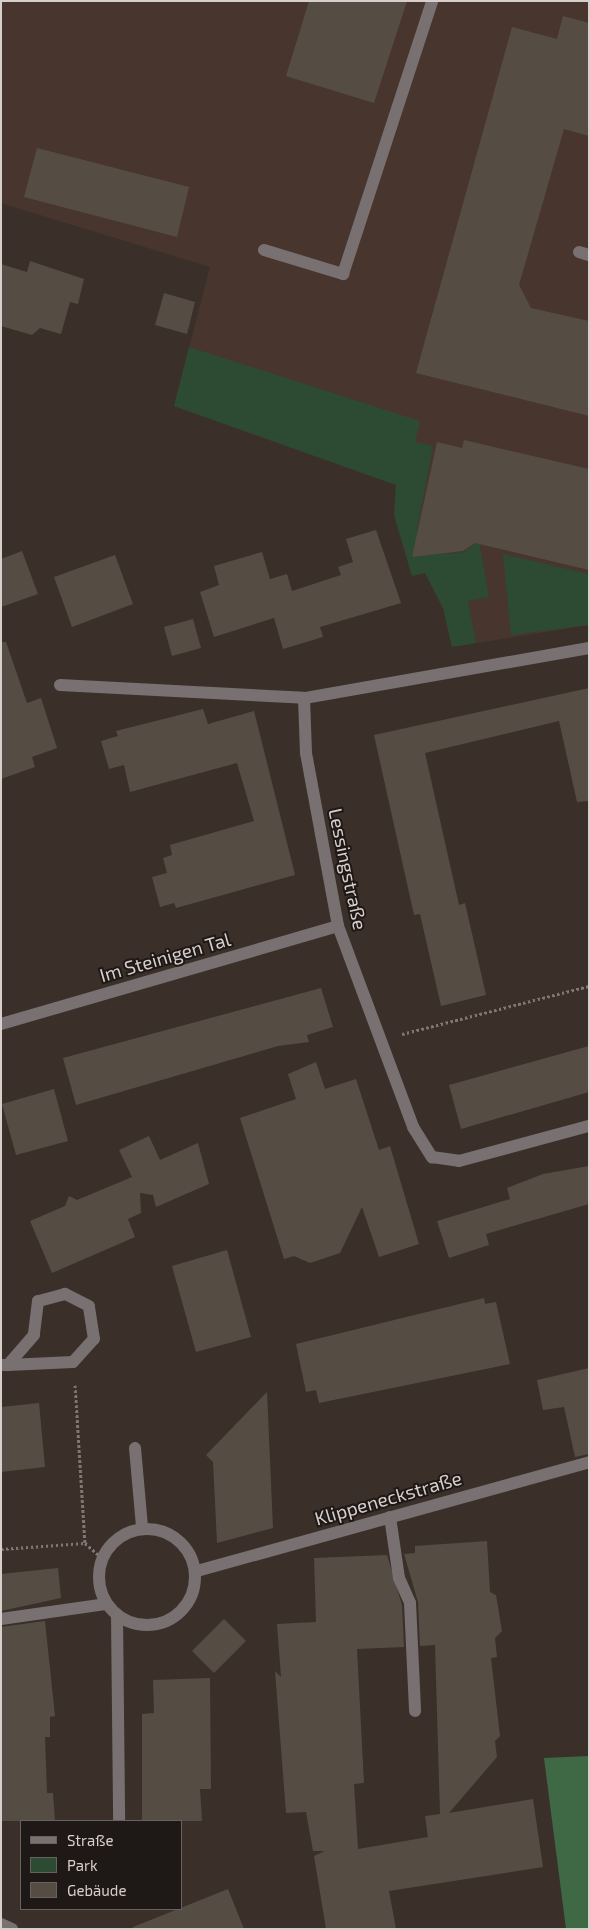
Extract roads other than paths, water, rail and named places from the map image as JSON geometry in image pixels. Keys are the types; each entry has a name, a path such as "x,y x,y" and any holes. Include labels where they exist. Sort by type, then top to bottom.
{"street":[{"path":"264,250 343,274 432,1"},
{"path":"60,685 304,698 589,648"},
{"name":"Lessingstraße","path":"304,698 306,753 338,926 413,1127 432,1156 458,1162 589,1126"},
{"name":"Im Steinigen Tal","path":"1,1024 338,926"},
{"path":"65,1294 89,1306 94,1339 73,1362 5,1365 34,1335 38,1301 65,1294"},
{"path":"135,1448 142,1527"},
{"name":"Klippeneckstraße","path":"197,1571 589,1462"},
{"path":"390,1517 399,1578 410,1603 416,1711"},
{"path":"142,1527 178,1537 197,1571 187,1608 154,1627 117,1616 107,1604 98,1583 100,1557 142,1527"},
{"path":"1,1619 107,1604"},
{"path":"117,1616 119,1820"},
{"path":"1,1924 12,1929"}]}
